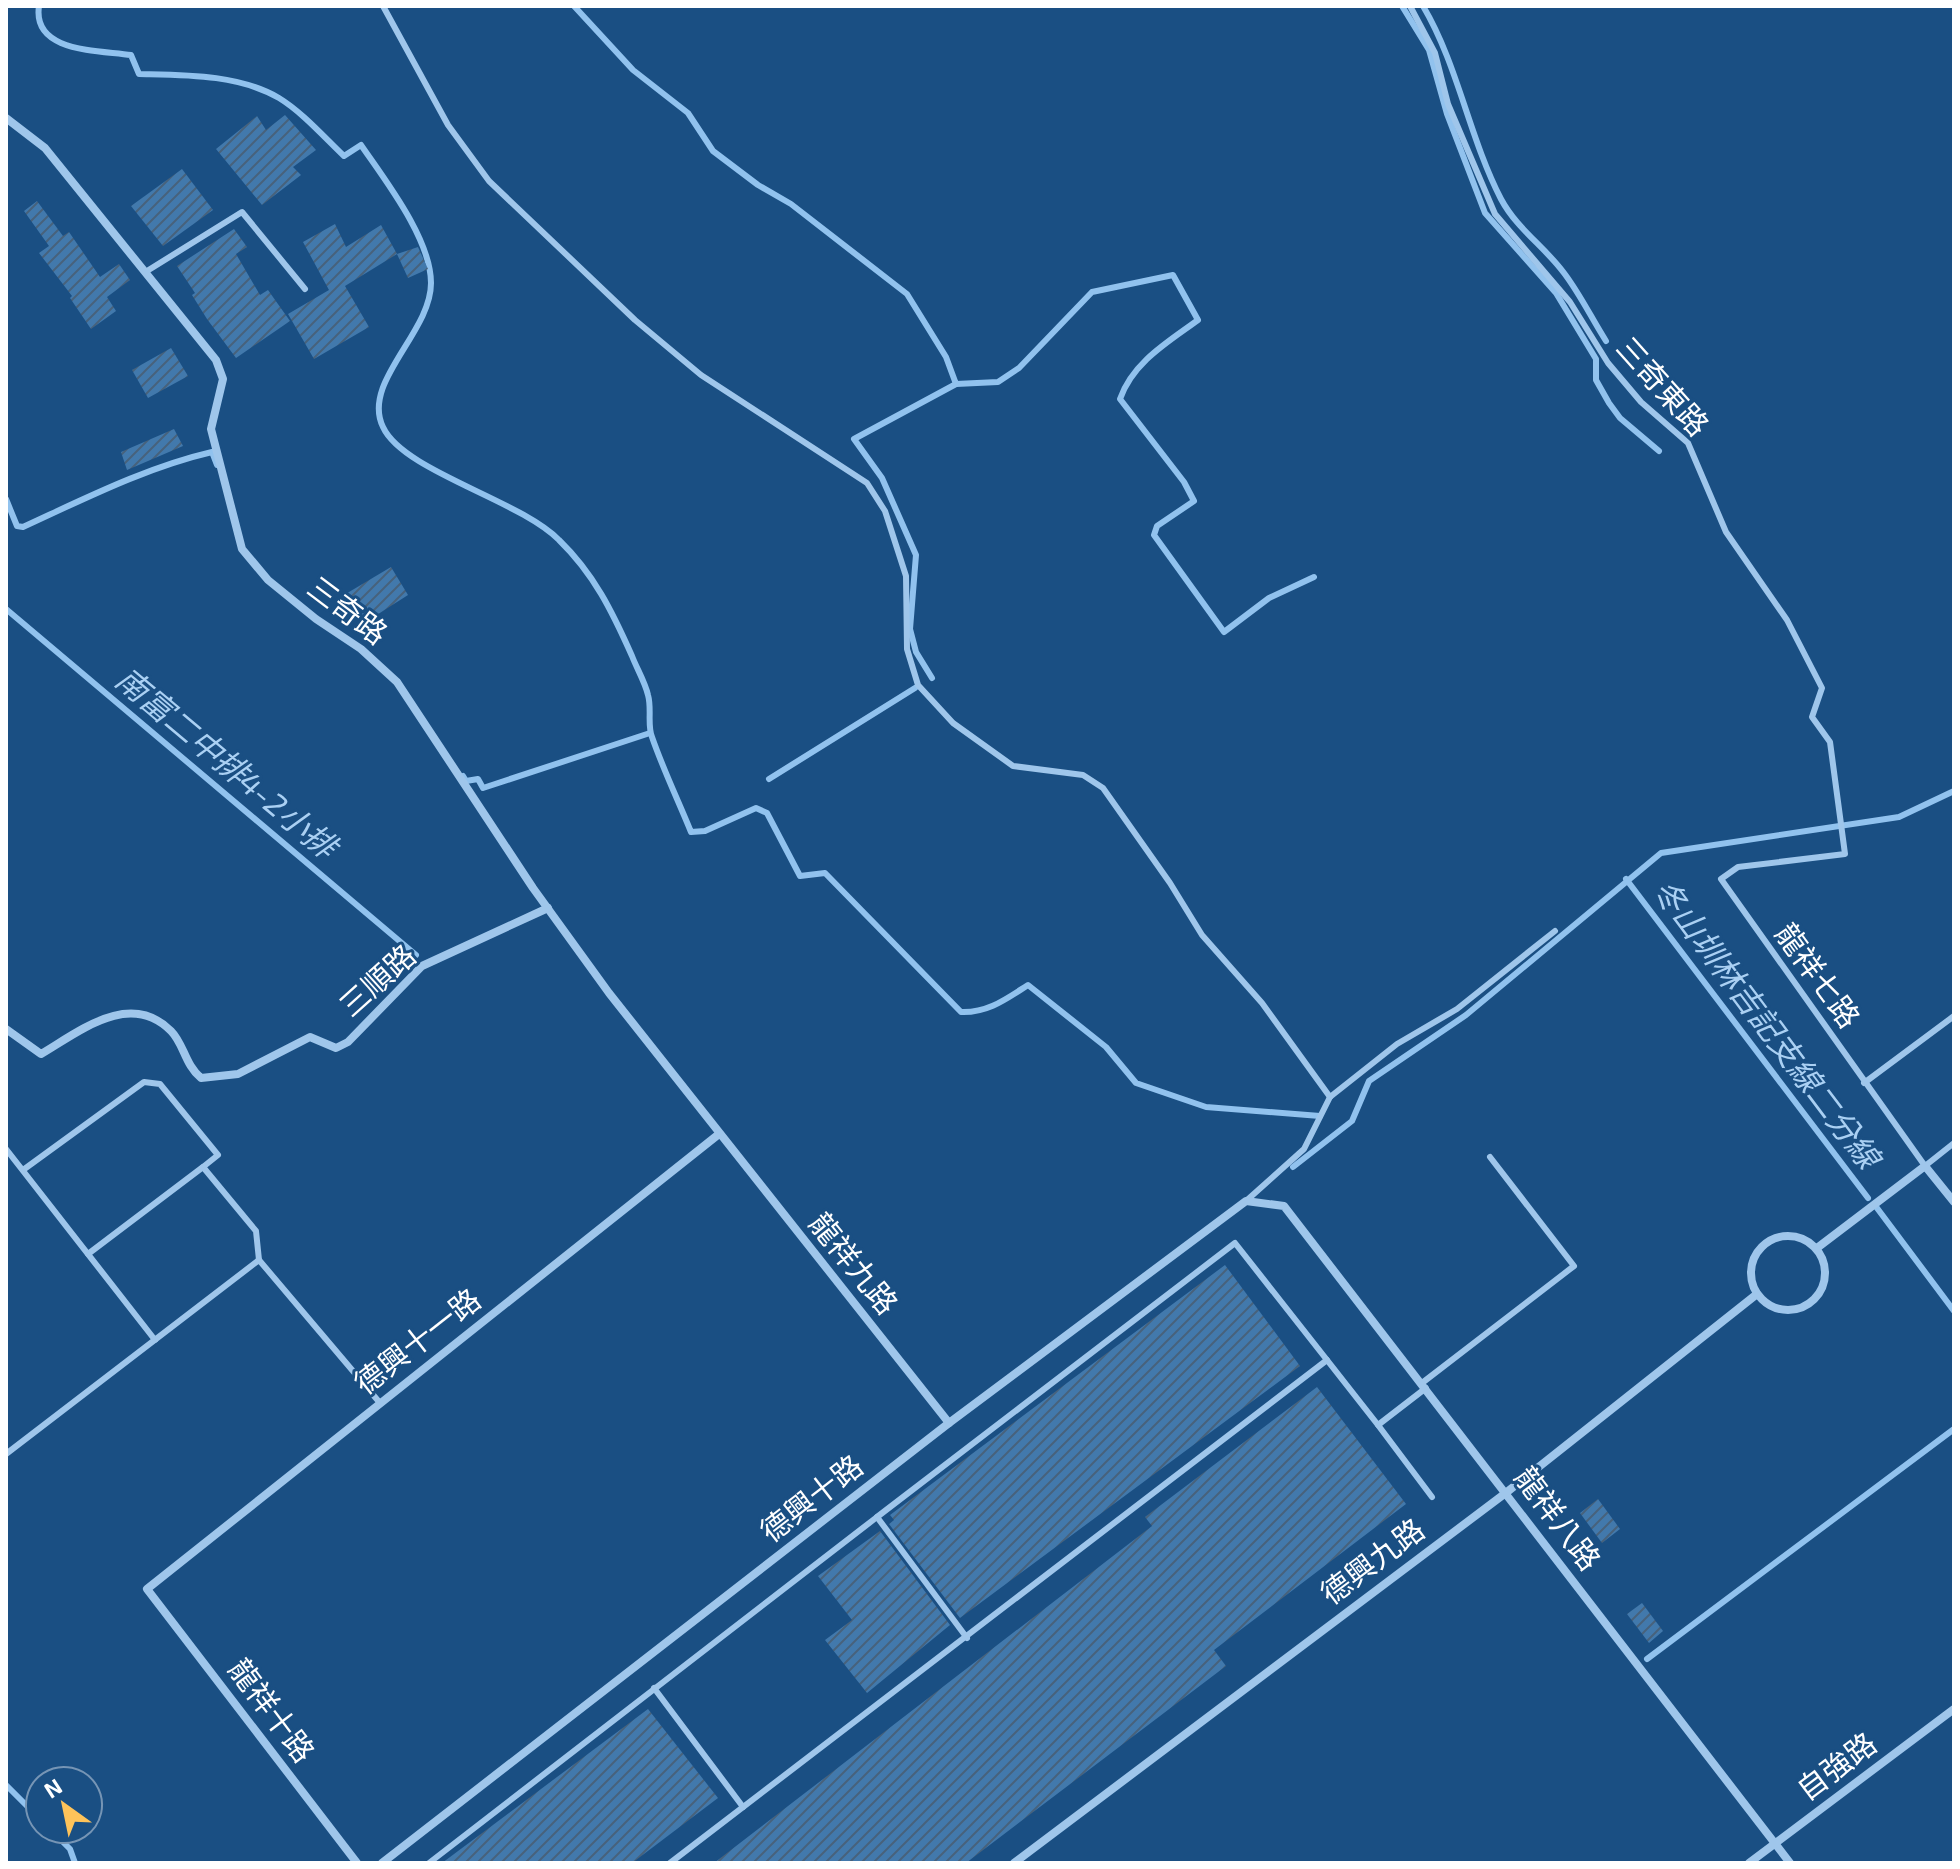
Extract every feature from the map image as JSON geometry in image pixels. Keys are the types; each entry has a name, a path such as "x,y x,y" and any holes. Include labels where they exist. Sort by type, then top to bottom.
{"street":[{"name":"三奇路","path":"6,118 45,148 216,360 223,379 211,429 242,549 268,580 316,619 361,649 397,682 548,908 609,993 719,1134"},
{"name":"三順路","path":"6,1029 41,1054 92,1024 126,1012 146,1015 172,1032 192,1071 201,1078 238,1074 310,1037 336,1048 348,1042 422,966 548,908"},
{"name":"德興十一路","path":"147,1589 719,1134"},
{"name":"龍祥九路","path":"719,1134 949,1423"},
{"name":"龍祥七路","path":"1925,1166 1954,1202"},
{"path":"1817,1248 1925,1166"},
{"name":"龍祥八路","path":"1246,1201 1284,1206 1790,1863"},
{"name":"德興十路","path":"382,1863 949,1423 1246,1201"},
{"path":"1795,1236 1817,1248 1826,1270 1825,1282 1811,1302 1788,1310 1765,1303 1752,1283 1754,1258 1771,1239 1795,1236"},
{"name":"德興九路","path":"1014,1863 1507,1492 1757,1294"},
{"name":"龍祥十路","path":"147,1589 357,1863"},
{"name":"自強路","path":"1749,1863 1954,1709"}],"lane":[{"path":"383,6 448,125 489,181 635,320 701,375 867,483 885,511 906,576 907,649 918,685 953,723 1013,766 1083,775 1103,788 1170,883 1202,935 1262,1003 1330,1097"},
{"name":"三奇東路","path":"1410,6 1435,53 1448,104 1495,214 1570,302 1586,333 1616,373 1641,402 1688,443 1726,532 1787,620 1822,688 1812,717 1830,742 1845,854"},
{"path":"147,271 242,212 305,289"},
{"name":"龍祥七路","path":"1845,854 1738,867 1721,879 1925,1166"},
{"path":"1246,1201 1304,1149 1330,1097 1397,1044 1457,1009 1555,931"},
{"path":"1864,1083 1954,1016"},
{"path":"23,1170 144,1082 160,1084 218,1155 88,1254"},
{"path":"1925,1166 1954,1143"},
{"path":"6,1149 155,1340"},
{"path":"1378,1425 1574,1266 1490,1157"},
{"path":"203,1167 256,1231 259,1260 380,1403"},
{"path":"429,1863 1235,1243 1432,1497"},
{"path":"6,1454 259,1260"},
{"path":"670,1863 1327,1360"},
{"path":"877,1517 967,1638"},
{"path":"654,1688 743,1807"}],"building":[{"path":"285,115 316,150 293,167 301,175 262,205 216,149 257,116 266,130"},
{"path":"182,169 213,210 163,246 131,206"},
{"path":"37,201 63,236 69,232 100,277 119,264 130,280 107,297 116,311 91,329 70,298 72,296 39,253 49,246 24,211"},
{"path":"335,224 346,247 381,225 397,254 345,286 369,327 314,359 288,314 329,290 303,242"},
{"path":"234,229 247,247 236,254 260,295 268,290 290,321 236,358 207,319 177,266"},
{"path":"418,247 428,269 408,278 397,254"},
{"path":"171,348 188,376 148,398 132,370"},
{"path":"174,429 183,446 127,470 121,452"},
{"path":"391,567 408,595 361,625 344,595"},
{"path":"1225,1265 1300,1366 960,1618 889,1524 894,1520 890,1515"},
{"path":"1317,1387 1406,1504 1214,1650 1226,1666 966,1863 714,1863 1152,1526 1145,1517"},
{"path":"1598,1499 1620,1529 1602,1543 1580,1513"},
{"path":"880,1531 950,1625 867,1693 825,1640 852,1620 818,1576"},
{"path":"1642,1603 1663,1631 1649,1643 1627,1614"},
{"path":"648,1709 718,1798 632,1863 442,1863"}],"waterway":[{"path":"39,6 40,21 46,33 57,41 86,50 131,55 139,74 210,77 246,84 288,104 344,156 361,145 415,229 429,266 431,283 428,302 420,320 381,393 379,410 383,427 395,443 413,458 541,525 582,566 609,608 645,685 652,737 691,832 705,831 756,808 767,813 800,876 825,873 961,1012 988,1008 1028,985 1106,1047 1136,1083 1206,1107 1320,1116"},
{"path":"574,6 633,70 688,113 713,151 758,185 791,204 907,294 946,357 956,384 998,382 1019,368 1092,292 1173,275 1198,320 1142,364 1120,399 1184,482 1194,501 1157,526 1154,535 1224,632 1269,598 1314,577"},
{"path":"1402,6 1429,50 1447,114 1485,213 1556,293 1596,359 1596,380 1609,403 1620,418 1659,451"},
{"path":"1423,6 1445,52 1480,151 1507,210 1564,273 1606,341"},
{"path":"932,678 916,652 910,629 916,555 882,478 854,439 956,384"},
{"path":"6,499 17,526 23,527 116,485 188,458 212,452 217,465"},
{"name":"南富二中排4-2小排","path":"6,609 416,955"},
{"path":"769,779 915,688"},
{"path":"463,776 466,781 478,779 483,788 650,733"},
{"path":"1293,1167 1352,1121 1369,1081 1466,1015 1661,853 1899,817 1954,791"},
{"name":"冬山圳林吉記支線二分線","path":"1626,879 1868,1198"},
{"name":"冬山圳林吉記支線二分線","path":"1877,1208 1954,1311"},
{"name":"冬山圳林吉記支線二分線","path":"1647,1659 1954,1429"},
{"path":"6,1785 24,1803"},
{"path":"66,1845 75,1863"}]}
